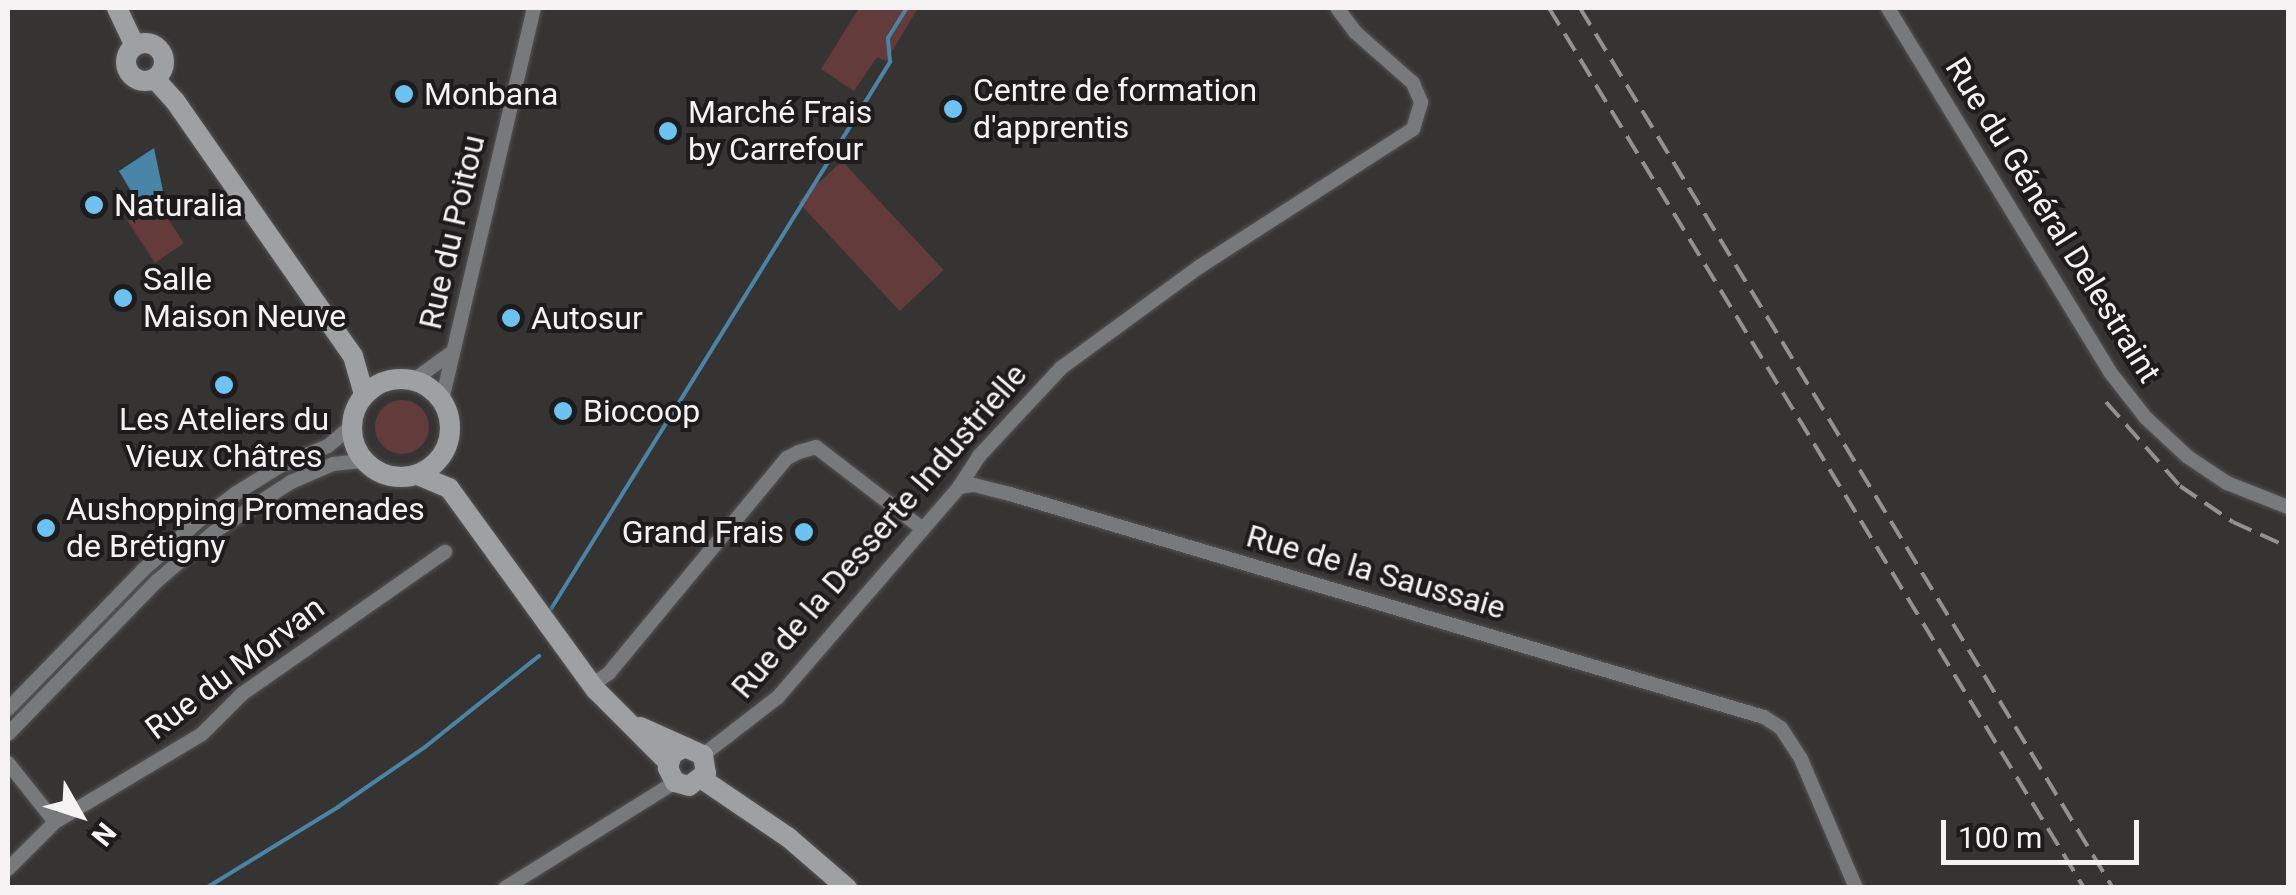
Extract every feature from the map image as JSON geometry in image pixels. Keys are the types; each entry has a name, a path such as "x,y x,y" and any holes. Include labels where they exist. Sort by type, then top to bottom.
{"street":[{"path":"118,8 135,46 154,45 164,56 162,73 156,80 175,101 353,356 385,381"},
{"name":"Rue du Poitou","path":"442,400 534,8"},
{"name":"Rue de la Desserte Industrielle","path":"694,751 778,697 959,486 979,456 1062,368 1199,267 1413,129 1421,102 1412,83 1356,33 1337,8"},
{"name":"Rue du Général Delestraint","path":"1888,8 2110,372 2146,418 2188,456 2227,483 2288,507"},
{"name":"Rue du Poitou","path":"414,380 452,352"},
{"path":"8,709 130,583 200,520 280,466 328,446 352,428 364,394 353,356"},
{"path":"364,394 385,381 414,380 442,400 451,427 444,454 449,488 592,685 624,720 672,772 689,786 702,779 707,764 694,751 624,720"},
{"path":"352,428 364,461 380,473 399,478 418,475 444,454"},
{"path":"592,685 609,673 787,458 799,452 816,447 922,529"},
{"path":"8,734 157,581 214,532 291,482 332,464 364,461"},
{"path":"418,475 449,488"},
{"name":"Rue de la Saussaie","path":"959,486 974,484 1492,634 1774,723 1815,786 1856,888"},
{"name":"Rue du Morvan","path":"8,869 55,822 202,734 242,694 445,552"},
{"path":"504,888 672,772 694,751"},
{"path":"8,763 23,787 55,822"},
{"path":"702,779 789,838 847,888"},
{"path":"8,781 23,787"}],"shaded area":[{"path":"859,8 918,8 886,61 877,57 854,91 821,69"},
{"path":"842,161 944,270 900,311 798,202"},
{"path":"152,204 162,210 184,243 155,263 127,220"},
{"path":"402,400 421,408 429,427 421,446 402,454 383,446 375,427 383,408"}],"water":[{"path":"154,148 164,196 148,203 135,198 119,171"}],"waterway":[{"path":"551,609 890,62 888,38 907,8"},
{"path":"206,888 338,807 425,747 539,656"}],"railway":[{"path":"1549,8 2084,888"},
{"path":"1580,8 2113,888"},
{"path":"2106,402 2180,486 2233,522 2288,547"}],"place":[{"name":"Monbana","path":"404,94"},
{"name":"Centre de formation d'apprentis","path":"953,109"},
{"name":"Marché Frais by Carrefour","path":"668,131"},
{"name":"Naturalia","path":"94,205"},
{"name":"Salle Maison Neuve","path":"123,298"},
{"name":"Autosur","path":"511,318"},
{"name":"Les Ateliers du Vieux Châtres","path":"224,385"},
{"name":"Biocoop","path":"563,411"},
{"name":"Aushopping Promenades de Brétigny","path":"46,528"},
{"name":"Grand Frais","path":"804,532"}]}
